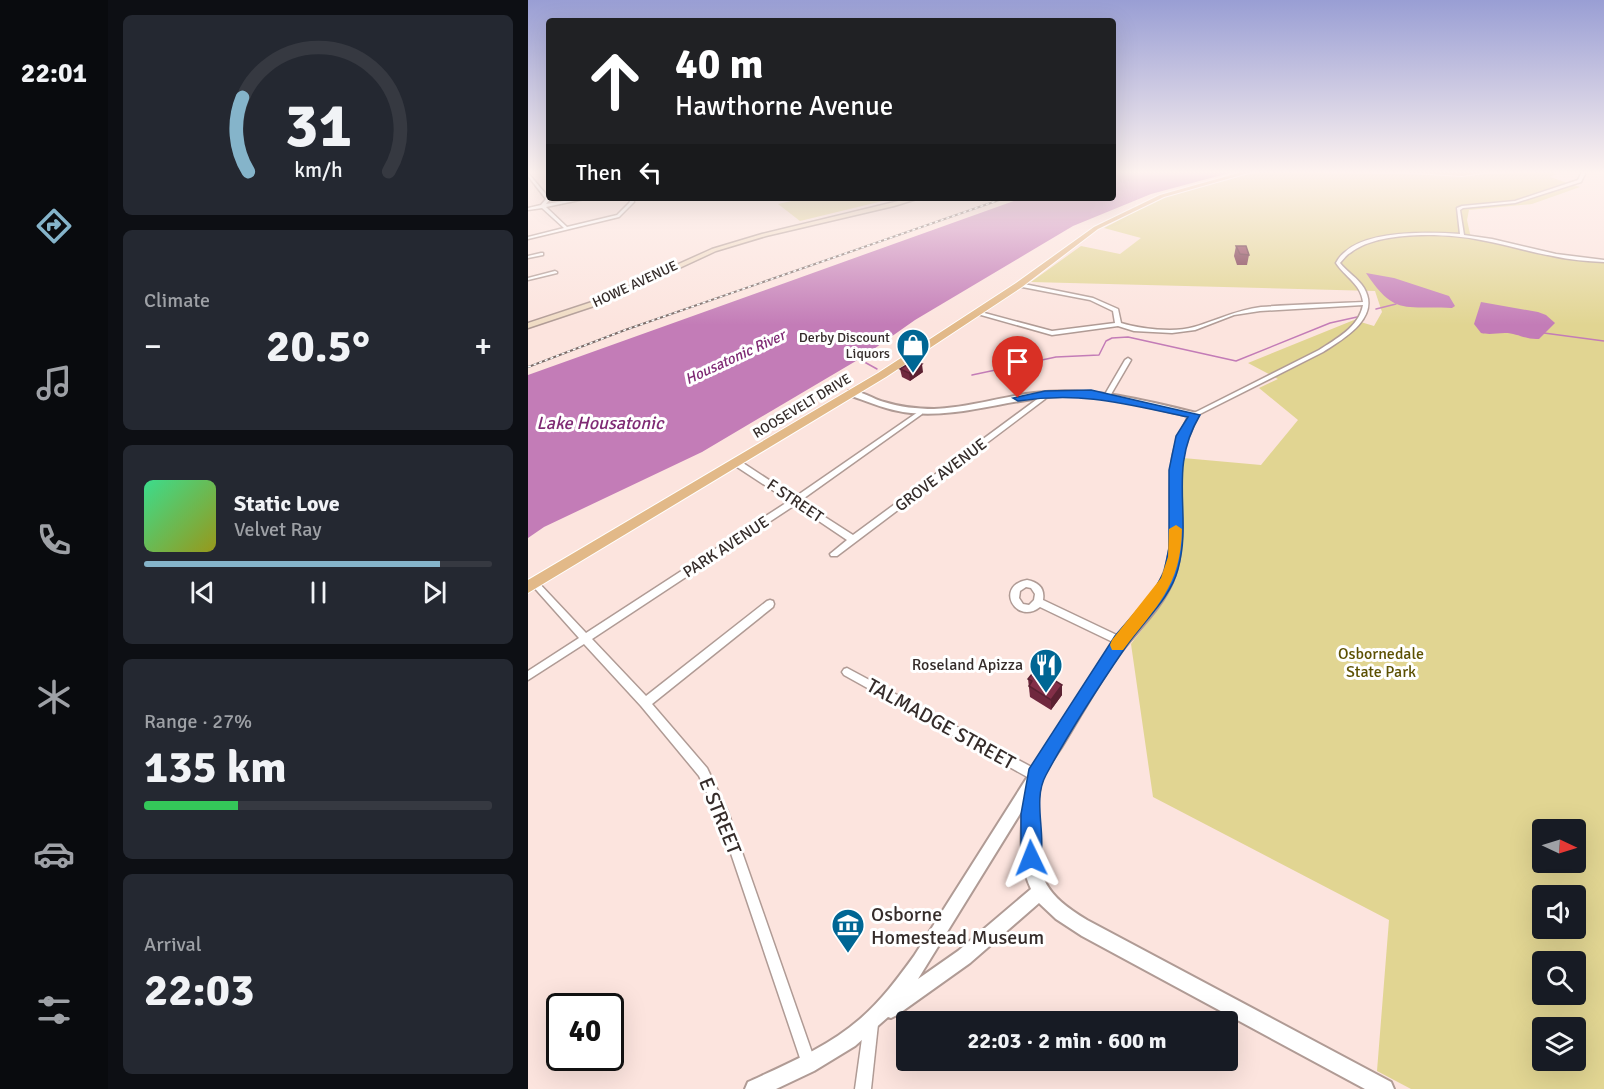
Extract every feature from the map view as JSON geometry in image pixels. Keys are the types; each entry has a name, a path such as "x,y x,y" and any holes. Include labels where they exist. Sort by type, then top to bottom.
{"main road":[{"name":"HOWE AVENUE","path":"528,326 602,301 690,259 745,240 815,223"},
{"name":"ROOSEVELT DRIVE","path":"531,585 852,393 978,313 1081,238 1109,223"}],"street":[{"path":"561,223 567,229"},
{"path":"528,238 596,223"},
{"path":"1460,223 1462,236"},
{"path":"863,1089 871,1023 896,996 920,962 1120,641 1162,589 1173,566 1176,548 1175,470 1182,436 1194,415 1329,346 1364,316 1367,303 1360,286 1338,263 1344,255 1362,243 1420,234 1462,236 1551,255 1604,261"},
{"path":"528,257 541,254"},
{"path":"528,279 555,272"},
{"path":"1019,285 1098,301 1116,310 1118,324"},
{"path":"978,313 1052,333 1118,324 1134,329 1183,331 1233,314 1260,309 1367,303"},
{"path":"1107,396 1128,360"},
{"path":"852,393 894,409 920,413 954,410 1045,394 1075,393 1107,396 1194,415"},
{"name":"GROVE AVENUE","path":"834,554 1045,394"},
{"name":"PARK AVENUE","path":"528,676 795,501 920,413"},
{"name":"F STREET","path":"737,463 854,540"},
{"name":"E STREET","path":"531,585 645,703 703,772 720,807 809,1064"},
{"path":"1039,602 1120,641"},
{"path":"645,703 770,604"},
{"name":"TALMADGE STREET","path":"847,672 1035,775"},
{"path":"1035,775 1030,838 1032,868 1040,892 1068,918 1384,1089"},
{"path":"755,1089 834,1051 964,957 1040,892"}],"green space":[{"name":"Osbornedale State Park","path":"1114,223 1468,223 1471,238 1604,263 1604,1089 1411,1089 1377,1071 1389,920 1153,797 1131,644 1166,596 1180,564 1183,458 1261,465 1298,420 1259,388 1278,379 1248,363 1354,320 1374,326 1382,312 1375,291 1031,282 1081,246 1120,254 1141,238 1104,228"}],"water":[{"name":"Lake Housatonic","path":"953,223 1081,223 915,320 861,358 702,452 544,527 528,538 528,375"},
{"path":"1366,273 1394,278 1449,296 1455,306 1452,308 1412,307 1394,303 1385,297"},
{"path":"1481,302 1538,312 1546,315 1555,323 1539,339 1509,333 1481,333 1474,324"}],"building":[{"path":"1236,246 1246,246 1249,255 1240,254"},
{"path":"913,361 922,364 909,373 900,369"},
{"path":"1036,669 1062,685 1051,700 1029,686 1032,681 1028,679"}],"waterway":[{"path":"1376,309 1396,304"},
{"path":"972,375 1056,357 1099,355 1106,341 1112,338 1128,337 1236,361 1330,323 1357,317"},
{"path":"1544,333 1604,341"},
{"path":"859,359 877,369"}],"railway":[{"path":"528,367 625,330 934,223"}],"slow traffic":[{"path":"1118,645 1158,596 1167,580 1175,557 1176,529"}],"place":[{"name":"Derby Discount Liquors","path":"913,374"},
{"name":"Roseland Apizza","path":"1046,694"},
{"name":"Osborne Homestead Museum","path":"848,954"}],"route":[{"path":"1018,398 1045,394 1091,394 1194,415 1182,436 1175,470 1176,548 1171,572 1158,596 1120,641 1035,775 1030,814 1031,858"}],"water label":[{"name":"Housatonic River","path":"735,357"}]}
